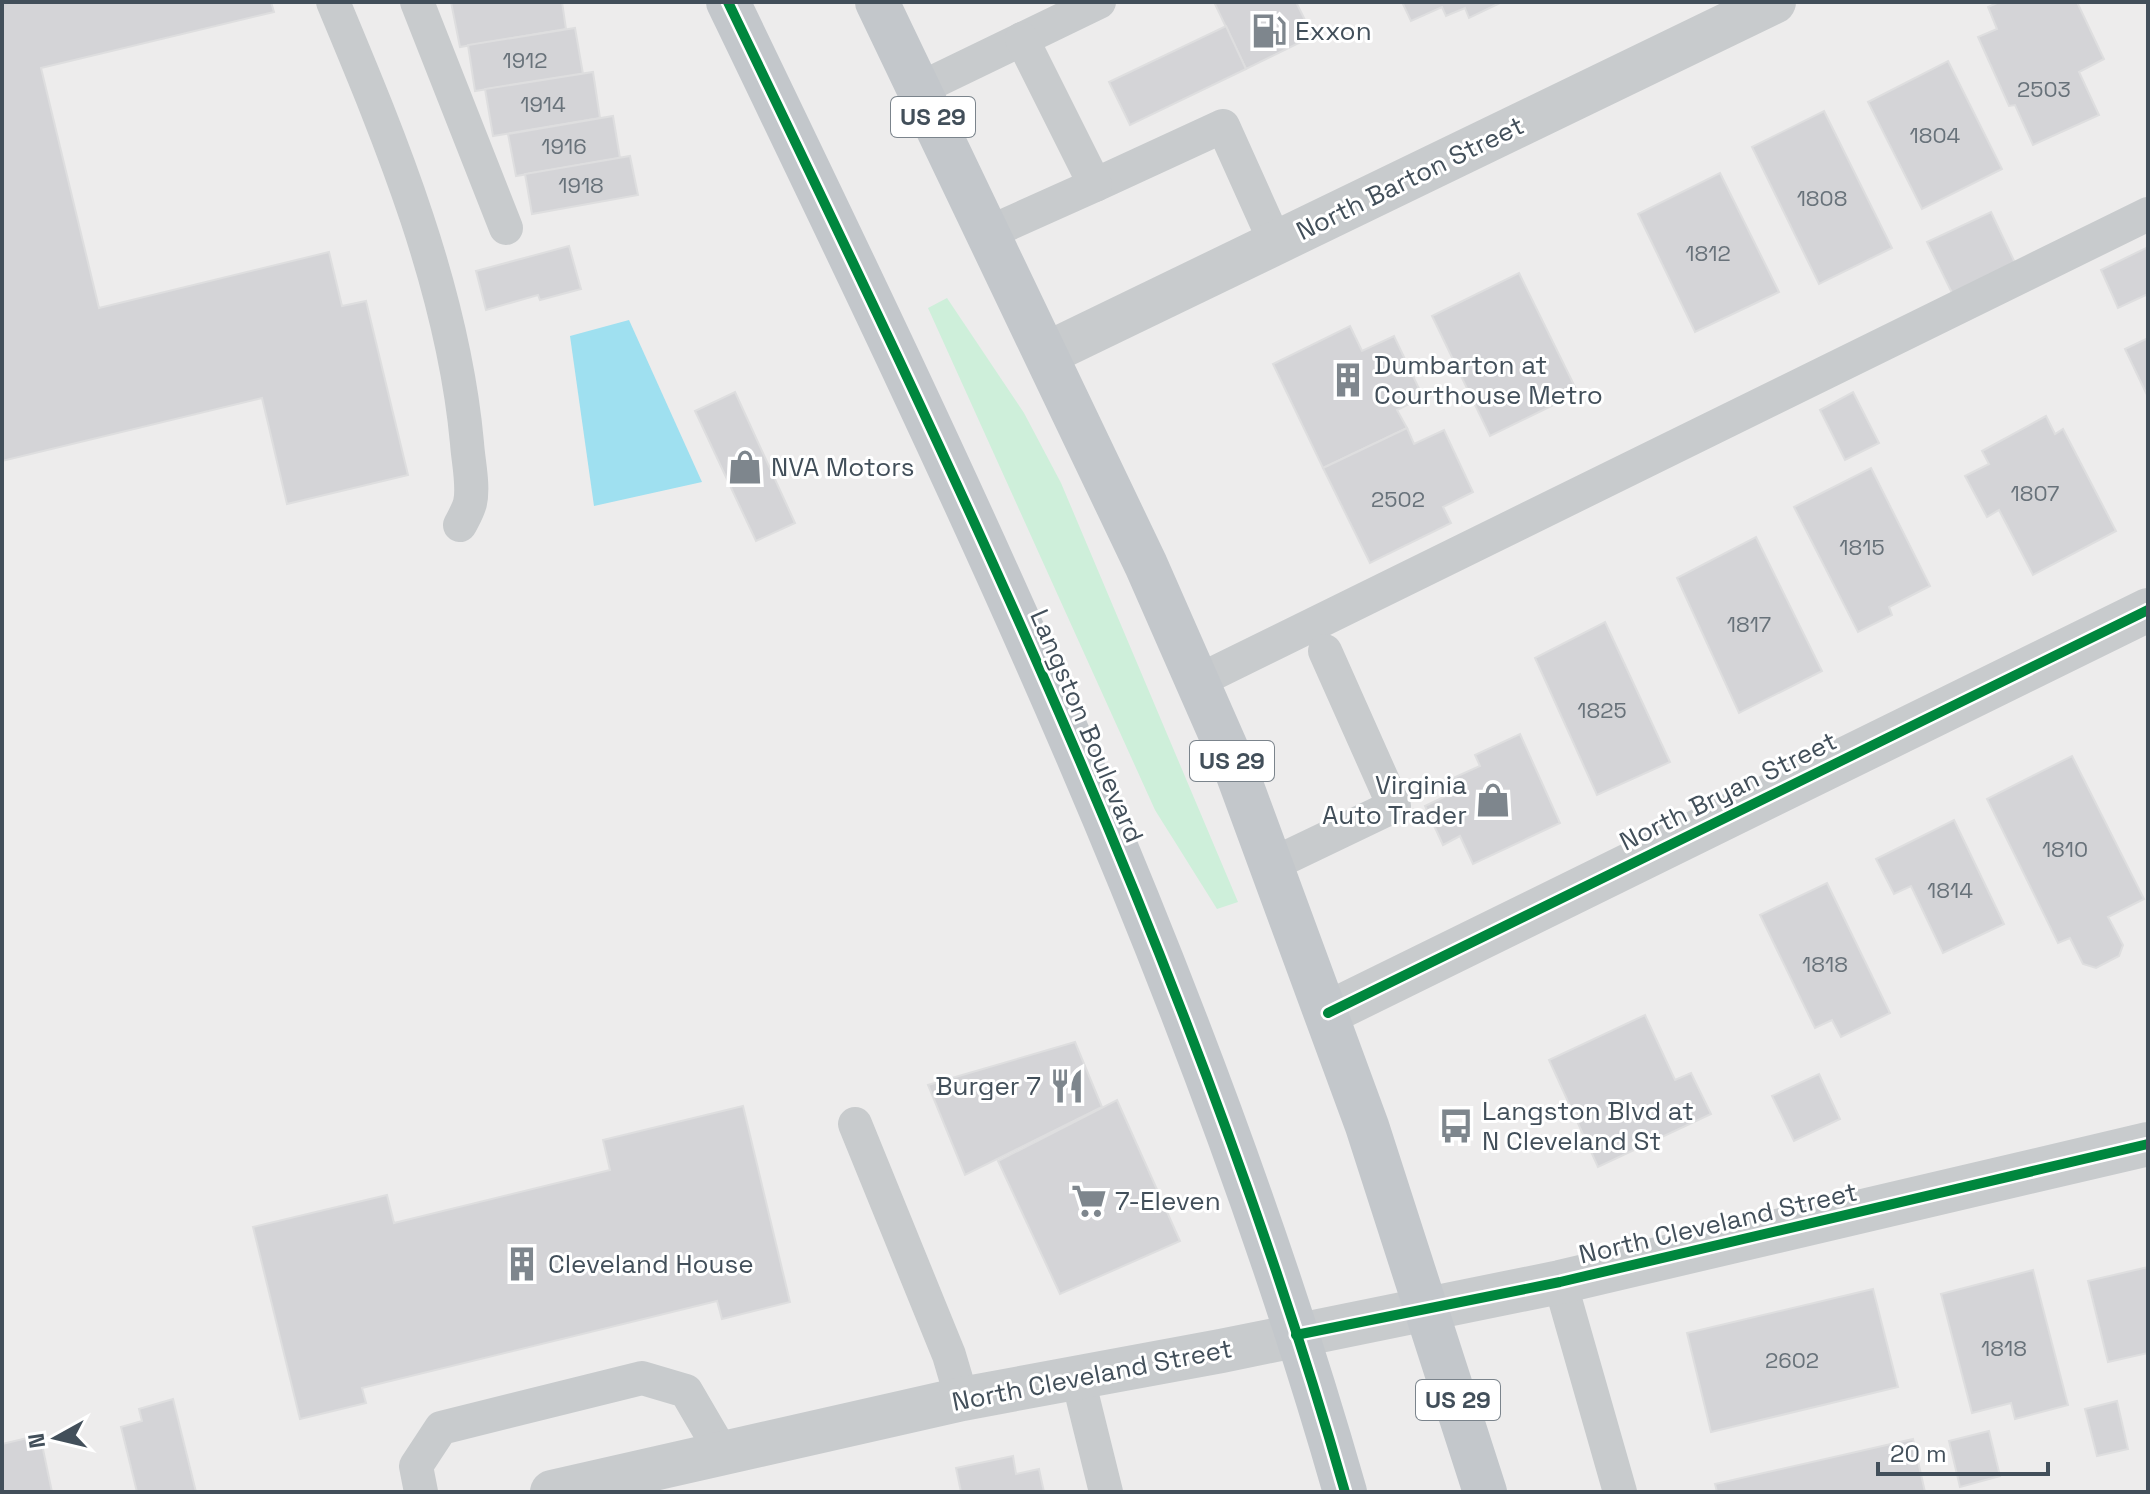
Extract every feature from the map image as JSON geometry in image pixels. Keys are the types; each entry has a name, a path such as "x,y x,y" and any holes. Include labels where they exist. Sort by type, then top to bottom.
{"main road":[{"name":"Langston Boulevard","path":"728,2 930,425 1062,718 1187,1027 1296,1335 1345,1492"},
{"name":"US 29","path":"877,2 1198,681 1273,864 1328,1013 1429,1309 1485,1492"}],"street":[{"name":"North Barton Street","path":"1046,354 1774,2"},
{"name":"North Bryan Street","path":"1328,1013 2148,610"},
{"name":"North Cleveland Street","path":"552,1492 721,1451 962,1399 1078,1379 1560,1282 2148,1144"}],"lane":[{"path":"333,2 380,114 439,290 462,386 471,502 460,525"},
{"path":"417,2 506,228"},
{"path":"919,89 1099,2"},
{"path":"1022,39 1095,185"},
{"path":"988,233 1223,126 1276,244"},
{"path":"1198,681 2148,214"},
{"path":"1273,864 1394,806 1325,651"},
{"path":"855,1124 949,1355 962,1399"},
{"path":"1560,1282 1620,1492"},
{"path":"421,1492 416,1466 441,1428 642,1378 686,1391 721,1451"},
{"path":"1078,1379 1106,1492"}],"green space":[{"path":"947,298 1024,413 1061,483 1238,902 1217,909 1155,810 928,308"}],"water":[{"path":"629,320 702,482 594,506 570,336"}],"building":[{"path":"2,2 271,2 274,12 41,68 99,308 329,252 342,306 366,301 408,475 287,504 262,398 2,461"},
{"path":"451,2 562,2 566,29 460,47"},
{"name":"Exxon","path":"1214,2 1296,2 1313,36 1246,69"},
{"path":"1402,2 1502,2 1469,18 1465,8 1446,16 1442,7 1411,21"},
{"path":"1999,2 2077,2 2104,59 2079,72 2099,115 2033,145 2015,105 2009,106 1978,37 1997,29 1988,7"},
{"path":"1226,26 1246,69 1130,125 1109,82"},
{"path":"575,28 583,74 475,91 468,45"},
{"path":"1948,61 2002,169 1922,209 1868,102"},
{"path":"593,72 600,118 493,136 485,89"},
{"path":"1824,111 1892,248 1819,284 1752,147"},
{"path":"613,116 620,158 516,176 508,134"},
{"path":"630,156 638,195 532,214 525,174"},
{"path":"1720,173 1779,292 1695,332 1638,214"},
{"path":"1991,212 2016,265 1953,295 1927,242"},
{"path":"569,246 581,289 540,300 538,295 486,310 476,271"},
{"path":"2148,247 2148,294 2118,308 2101,270"},
{"path":"1519,273 1578,393 1490,436 1432,316"},
{"name":"Dumbarton at Courthouse Metro","path":"1350,326 1362,351 1394,336 1423,397 1397,410 1407,428 1323,468 1273,364"},
{"path":"2148,338 2148,397 2125,349"},
{"name":"NVA Motors","path":"735,392 795,523 756,541 695,411"},
{"path":"1853,392 1879,443 1845,460 1820,410"},
{"path":"2046,416 2055,434 2063,429 2116,531 2033,575 1999,510 1987,517 1965,476 1989,464 1982,451"},
{"name":"Dumbarton at Courthouse Metro","path":"1407,428 1414,444 1444,430 1473,492 1443,507 1451,523 1370,563 1323,468"},
{"path":"1871,468 1930,586 1889,607 1892,615 1858,632 1794,507"},
{"path":"1756,537 1822,671 1739,713 1677,578"},
{"path":"1605,622 1670,762 1597,795 1535,658"},
{"name":"Virginia Auto Trader","path":"1520,734 1560,823 1473,864 1460,836 1443,845 1425,806 1448,795 1442,783 1480,766 1475,755"},
{"path":"2072,756 2144,899 2108,917 2123,945 2119,956 2096,968 2083,964 2070,938 2058,943 1987,799"},
{"path":"1954,820 2004,924 1943,953 1911,886 1894,894 1876,859"},
{"path":"1827,883 1890,1013 1841,1037 1832,1020 1815,1028 1760,915"},
{"path":"1645,1015 1675,1080 1691,1073 1711,1114 1598,1167 1549,1060"},
{"path":"1075,1042 1102,1107 965,1175 928,1085"},
{"path":"1819,1074 1840,1119 1794,1141 1772,1096"},
{"name":"7-Eleven","path":"1117,1100 1180,1241 1060,1294 998,1161"},
{"name":"Cleveland House","path":"743,1106 790,1302 722,1319 717,1301 362,1388 366,1403 300,1419 253,1227 387,1195 394,1223 610,1170 603,1140"},
{"path":"2148,1267 2148,1353 2108,1362 2088,1281"},
{"path":"2033,1270 2068,1405 2015,1419 2011,1403 1972,1413 1941,1294"},
{"path":"1873,1289 1898,1387 1711,1432 1687,1333"},
{"path":"173,1399 196,1492 137,1492 121,1427 142,1421 139,1409"},
{"path":"2117,1401 2128,1449 2097,1456 2085,1409"},
{"path":"1989,1431 2000,1476 1960,1487 1949,1441"},
{"path":"40,1435 52,1492 2,1492 2,1444"},
{"path":"1913,1439 1925,1492 1717,1492 1715,1484"},
{"path":"1013,1456 1016,1474 1039,1469 1044,1492 961,1492 956,1468"}],"cycle path":[{"path":"728,2 987,550 1146,921 1219,1109 1286,1299 1345,1492"},
{"path":"1328,1013 2148,610"},
{"path":"1296,1335 1560,1282 2148,1144"}],"place":[{"name":"Exxon","path":"1269,31"},
{"name":"Dumbarton at Courthouse Metro","path":"1348,380"},
{"name":"NVA Motors","path":"745,467"},
{"name":"Virginia Auto Trader","path":"1493,800"},
{"name":"Burger 7","path":"1067,1086"},
{"name":"Langston Blvd at N Cleveland St","path":"1456,1126"},
{"name":"7-Eleven","path":"1089,1201"},
{"name":"Cleveland House","path":"522,1264"}]}
